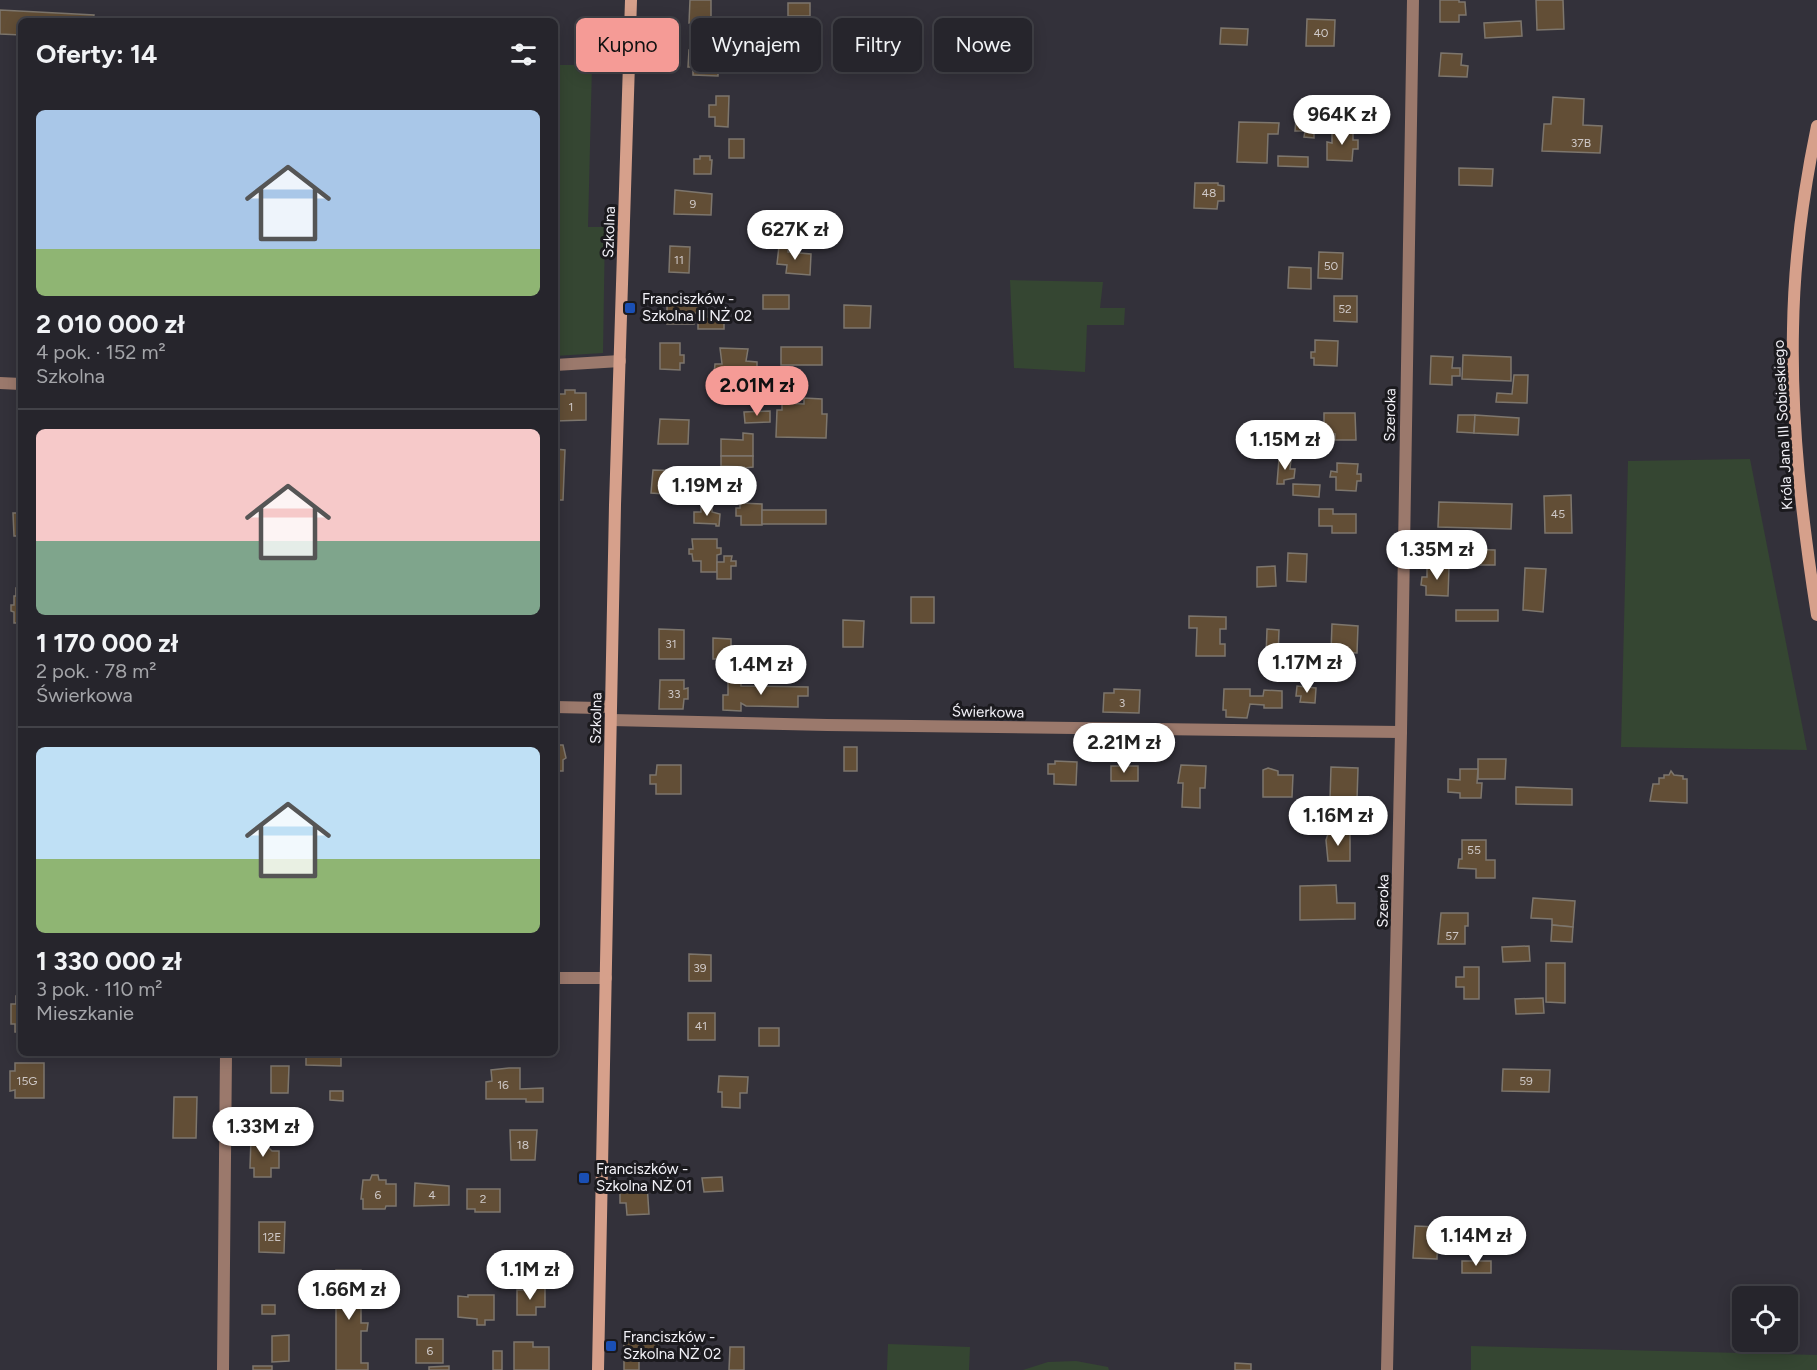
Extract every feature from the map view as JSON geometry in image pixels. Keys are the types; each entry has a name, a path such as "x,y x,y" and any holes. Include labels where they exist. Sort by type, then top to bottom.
{"street":[{"name":"Szkolna","path":"598,1370 611,705 631,0"},
{"name":"Szeroka","path":"1387,1370 1401,732 1413,0"},
{"name":"Króla Jana III Sobieskiego","path":"1817,126 1800,231 1792,353 1798,477 1817,615"},
{"path":"558,365 620,361"},
{"path":"0,383 18,384"},
{"path":"558,707 599,708 611,705"},
{"name":"Świerkowa","path":"611,720 816,725 1401,732"},
{"path":"558,978 606,978"},
{"path":"223,1370 226,1056"}],"green space":[{"path":"558,65 576,65 576,72 592,72 588,227 605,227 603,353 558,356"},
{"path":"1010,280 1103,282 1100,308 1125,308 1124,325 1087,325 1085,372 1014,368"},
{"path":"1750,459 1807,750 1621,747 1628,461"},
{"path":"888,1344 970,1347 969,1370 887,1370"},
{"path":"1471,1346 1817,1355 1817,1370 1471,1370"},
{"path":"1076,1361 1108,1367 1109,1370 1023,1370 1048,1362"}],"building":[{"path":"690,0 711,0 711,18 691,18 691,23 689,23"},
{"path":"1440,0 1465,2 1466,15 1459,15 1459,22 1440,22"},
{"path":"1536,0 1563,0 1564,29 1537,30"},
{"path":"788,3 810,3 810,16 788,16"},
{"path":"0,10 94,15 94,18 18,18 18,35 0,34"},
{"path":"1307,19 1335,20 1334,46 1306,46"},
{"path":"1521,21 1522,36 1485,38 1484,23"},
{"path":"1221,28 1248,29 1247,45 1220,44"},
{"path":"689,50 691,50 691,67 688,67"},
{"path":"1441,53 1462,54 1461,65 1468,66 1467,77 1439,76"},
{"path":"693,72 718,72 718,76 693,75"},
{"path":"716,96 729,96 728,127 715,126 715,117 709,117 709,105 716,105"},
{"path":"1553,97 1584,99 1583,125 1602,126 1600,153 1542,151 1544,124 1551,124"},
{"path":"1297,107 1322,109 1320,132 1314,132 1314,138 1304,137 1305,131 1295,131"},
{"path":"1239,122 1279,123 1278,134 1268,134 1267,163 1237,162"},
{"path":"1332,130 1353,131 1353,140 1358,140 1358,149 1353,149 1352,161 1327,160 1327,142 1332,143"},
{"path":"729,139 744,139 744,158 729,158"},
{"path":"700,156 710,156 711,174 694,174 694,159 700,159"},
{"path":"1278,156 1308,157 1308,167 1278,166"},
{"path":"1459,168 1493,169 1492,186 1459,185"},
{"path":"1195,183 1218,183 1224,186 1224,201 1218,201 1217,209 1194,208"},
{"path":"675,190 712,194 711,215 674,214"},
{"path":"670,246 690,247 689,273 669,272"},
{"path":"779,246 788,247 788,252 811,254 810,275 786,273 787,265 777,264"},
{"path":"1319,252 1343,253 1342,279 1318,278"},
{"path":"1289,267 1311,268 1311,289 1288,288"},
{"path":"763,295 789,295 789,309 763,309"},
{"path":"694,296 699,296 699,313 694,313 694,324 667,324 667,298 694,298"},
{"path":"1334,296 1357,296 1357,322 1334,321"},
{"path":"844,305 871,306 870,328 844,328"},
{"path":"708,311 714,311 714,318 724,317 724,329 698,329 698,317 708,317"},
{"path":"1315,340 1338,341 1337,366 1314,365 1311,352 1315,352"},
{"path":"660,343 680,343 680,355 684,355 684,363 680,363 680,370 660,369"},
{"path":"781,347 822,347 822,365 781,365"},
{"path":"720,348 748,349 746,361 757,362 757,376 714,374 715,364 722,364"},
{"path":"1463,355 1511,357 1511,381 1462,379"},
{"path":"1431,356 1453,357 1452,368 1460,368 1460,376 1452,376 1452,385 1430,384"},
{"path":"1514,375 1528,375 1527,403 1496,402 1497,393 1512,394"},
{"path":"565,390 586,393 586,420 558,421 558,394 565,394"},
{"path":"804,398 822,399 822,414 827,414 826,438 776,437 777,410 782,410 782,403 804,404"},
{"path":"770,411 770,422 745,423 744,412"},
{"path":"1324,413 1355,413 1356,440 1335,440 1335,434 1324,433"},
{"path":"1458,415 1475,415 1474,433 1457,432"},
{"path":"1475,415 1519,418 1518,435 1474,433"},
{"path":"660,419 689,420 688,444 658,444"},
{"path":"743,433 753,434 753,456 721,456 721,439 743,440"},
{"path":"17,445 18,472 17,472"},
{"path":"558,449 565,450 563,500 558,500"},
{"path":"721,456 753,456 753,467 721,466"},
{"path":"1279,459 1291,459 1290,469 1295,469 1294,478 1284,480 1284,484 1277,484"},
{"path":"1337,463 1358,464 1357,474 1361,474 1361,481 1357,481 1356,491 1336,490 1336,477 1330,477 1331,471 1337,472"},
{"path":"653,470 680,471 679,495 651,493"},
{"path":"719,480 731,480 731,501 716,501 716,494 720,494"},
{"path":"1293,484 1320,485 1319,497 1293,495"},
{"path":"1571,495 1572,533 1545,533 1544,496"},
{"path":"1439,502 1512,504 1511,529 1438,527"},
{"path":"740,503 762,504 762,525 741,525 741,516 736,516 736,508 740,508"},
{"path":"701,507 712,507 712,512 720,514 719,526 694,523 694,512 701,512"},
{"path":"1319,509 1333,509 1333,514 1356,514 1356,533 1332,533 1332,526 1319,526"},
{"path":"762,510 826,510 826,524 762,524"},
{"path":"13,513 18,513 18,536 14,536"},
{"path":"692,539 717,539 717,548 721,548 721,554 717,555 717,572 701,572 701,561 693,561 692,554 689,554 689,549 693,549"},
{"path":"1454,549 1495,550 1495,565 1454,565"},
{"path":"1288,553 1307,554 1306,582 1287,581"},
{"path":"724,556 732,556 731,561 736,561 736,566 731,566 731,579 717,579 717,562 724,562"},
{"path":"1275,566 1276,586 1257,587 1257,567"},
{"path":"1427,566 1449,567 1448,596 1426,595 1426,586 1421,585 1422,577 1427,577"},
{"path":"1525,568 1546,569 1543,612 1523,610"},
{"path":"16,588 18,588 18,623 14,623 14,612 11,611 11,605 14,605 14,596 16,596"},
{"path":"911,597 934,597 934,623 911,623"},
{"path":"1456,610 1498,610 1498,621 1456,621"},
{"path":"1189,616 1226,617 1226,629 1220,629 1220,644 1225,644 1225,656 1196,656 1197,628 1189,628"},
{"path":"843,620 864,621 863,647 843,647"},
{"path":"1332,624 1358,626 1357,653 1331,652"},
{"path":"659,629 684,630 684,659 659,659"},
{"path":"1267,629 1279,630 1278,657 1283,657 1283,669 1262,669 1262,657 1266,657"},
{"path":"713,638 731,639 731,659 713,659"},
{"path":"728,679 741,679 741,686 808,687 808,696 798,696 798,707 746,706 741,703 741,711 723,710 723,695 728,695"},
{"path":"660,680 684,680 684,689 688,688 688,699 684,699 683,709 659,709"},
{"path":"1297,686 1316,688 1315,703 1300,702 1301,696 1296,696"},
{"path":"1114,689 1140,690 1139,713 1103,712 1104,693 1114,693"},
{"path":"1224,689 1250,689 1250,696 1263,696 1264,690 1282,691 1282,708 1264,708 1264,705 1250,704 1247,718 1226,717 1226,710 1223,710"},
{"path":"558,745 563,745 566,758 563,760 563,771 558,771"},
{"path":"844,747 857,747 857,771 844,771"},
{"path":"1478,759 1506,759 1505,779 1478,779"},
{"path":"1055,761 1077,762 1076,785 1054,784 1054,774 1048,774 1048,764 1055,764"},
{"path":"657,765 681,765 681,794 656,794 656,784 650,784 650,775 656,775"},
{"path":"1181,765 1206,766 1205,788 1200,788 1200,808 1182,807 1183,783 1178,783"},
{"path":"1111,766 1138,766 1138,781 1111,781"},
{"path":"1331,767 1358,768 1357,800 1348,800 1345,805 1341,805 1338,800 1330,800"},
{"path":"1268,768 1278,771 1278,775 1293,775 1292,797 1263,797 1263,770"},
{"path":"1460,769 1478,769 1477,783 1482,783 1481,798 1460,798 1460,793 1448,792 1448,779 1460,780"},
{"path":"1671,771 1674,775 1687,779 1687,803 1650,801 1653,784 1659,784 1659,778 1664,778 1664,775 1669,775"},
{"path":"1516,787 1572,789 1572,805 1516,804"},
{"path":"1328,834 1350,834 1350,861 1328,861 1326,840"},
{"path":"1462,840 1486,840 1486,860 1495,860 1495,878 1476,878 1476,869 1458,868 1459,859 1462,859"},
{"path":"1336,885 1337,903 1355,903 1355,919 1300,920 1300,886"},
{"path":"1533,898 1575,901 1573,927 1552,925 1552,919 1531,918"},
{"path":"1441,913 1468,913 1465,944 1438,944"},
{"path":"1552,925 1573,927 1572,942 1551,941"},
{"path":"1529,946 1530,961 1503,962 1502,947"},
{"path":"689,954 711,955 711,981 689,981"},
{"path":"1546,963 1565,963 1565,1003 1546,1002"},
{"path":"1464,967 1479,967 1479,999 1464,999 1464,987 1456,987 1456,977 1464,977"},
{"path":"16,996 18,996 18,1032 15,1032 15,1024 11,1024 11,1004 16,1004"},
{"path":"1543,998 1544,1013 1516,1014 1515,999"},
{"path":"688,1013 715,1013 715,1040 688,1040"},
{"path":"759,1028 779,1028 779,1046 759,1046"},
{"path":"306,1056 341,1056 341,1066 306,1065"},
{"path":"15,1063 44,1063 44,1098 15,1098 15,1090 10,1091 10,1071 15,1071"},
{"path":"271,1066 289,1066 288,1093 271,1093"},
{"path":"520,1068 520,1089 543,1088 543,1102 526,1102 526,1099 486,1099 486,1082 492,1081 491,1070"},
{"path":"1503,1069 1550,1070 1549,1092 1502,1091"},
{"path":"719,1076 748,1077 747,1093 740,1093 740,1108 722,1107 722,1092 718,1092"},
{"path":"330,1091 343,1091 343,1101 330,1100"},
{"path":"174,1097 197,1097 196,1138 173,1138"},
{"path":"510,1130 537,1130 535,1160 511,1160"},
{"path":"251,1139 268,1139 268,1147 272,1151 279,1151 279,1168 271,1168 271,1177 254,1177 254,1168 250,1168"},
{"path":"372,1175 378,1175 379,1180 386,1180 386,1184 396,1184 396,1206 386,1206 385,1209 363,1209 363,1199 361,1199 363,1180 370,1180"},
{"path":"722,1177 723,1191 704,1192 702,1178"},
{"path":"415,1183 449,1186 449,1205 414,1206"},
{"path":"647,1184 649,1214 627,1215 626,1203 620,1203 620,1192 626,1192 625,1185"},
{"path":"467,1189 500,1189 500,1212 475,1212 475,1209 467,1209"},
{"path":"259,1222 285,1222 284,1253 259,1252"},
{"path":"1415,1226 1438,1227 1437,1259 1413,1258"},
{"path":"1462,1261 1491,1261 1491,1273 1462,1273"},
{"path":"336,1270 361,1270 361,1323 368,1323 367,1331 361,1331 361,1363 368,1363 368,1370 336,1370"},
{"path":"535,1286 545,1286 545,1307 536,1307 536,1315 517,1315 517,1290 535,1292"},
{"path":"468,1295 494,1295 494,1320 485,1320 485,1325 477,1325 477,1319 458,1317 458,1296 468,1297"},
{"path":"262,1305 275,1305 275,1314 262,1314"},
{"path":"289,1335 289,1361 272,1362 272,1336"},
{"path":"624,1338 658,1338 658,1358 639,1358 639,1370 624,1370"},
{"path":"416,1339 443,1339 443,1363 416,1363"},
{"path":"514,1342 533,1342 533,1347 549,1347 549,1370 514,1370"},
{"path":"730,1347 744,1347 744,1370 729,1370"},
{"path":"493,1351 502,1351 502,1370 493,1370"},
{"path":"1235,1363 1251,1364 1251,1370 1235,1370"},
{"path":"253,1366 272,1366 272,1370 253,1370"},
{"path":"449,1366 449,1370 429,1370 429,1367"}],"place":[{"name":"Franciszków - Szkolna II NŻ 02","path":"630,308"},
{"name":"Franciszków - Szkolna NŻ 01","path":"584,1178"},
{"name":"Franciszków - Szkolna NŻ 02","path":"611,1346"}]}
